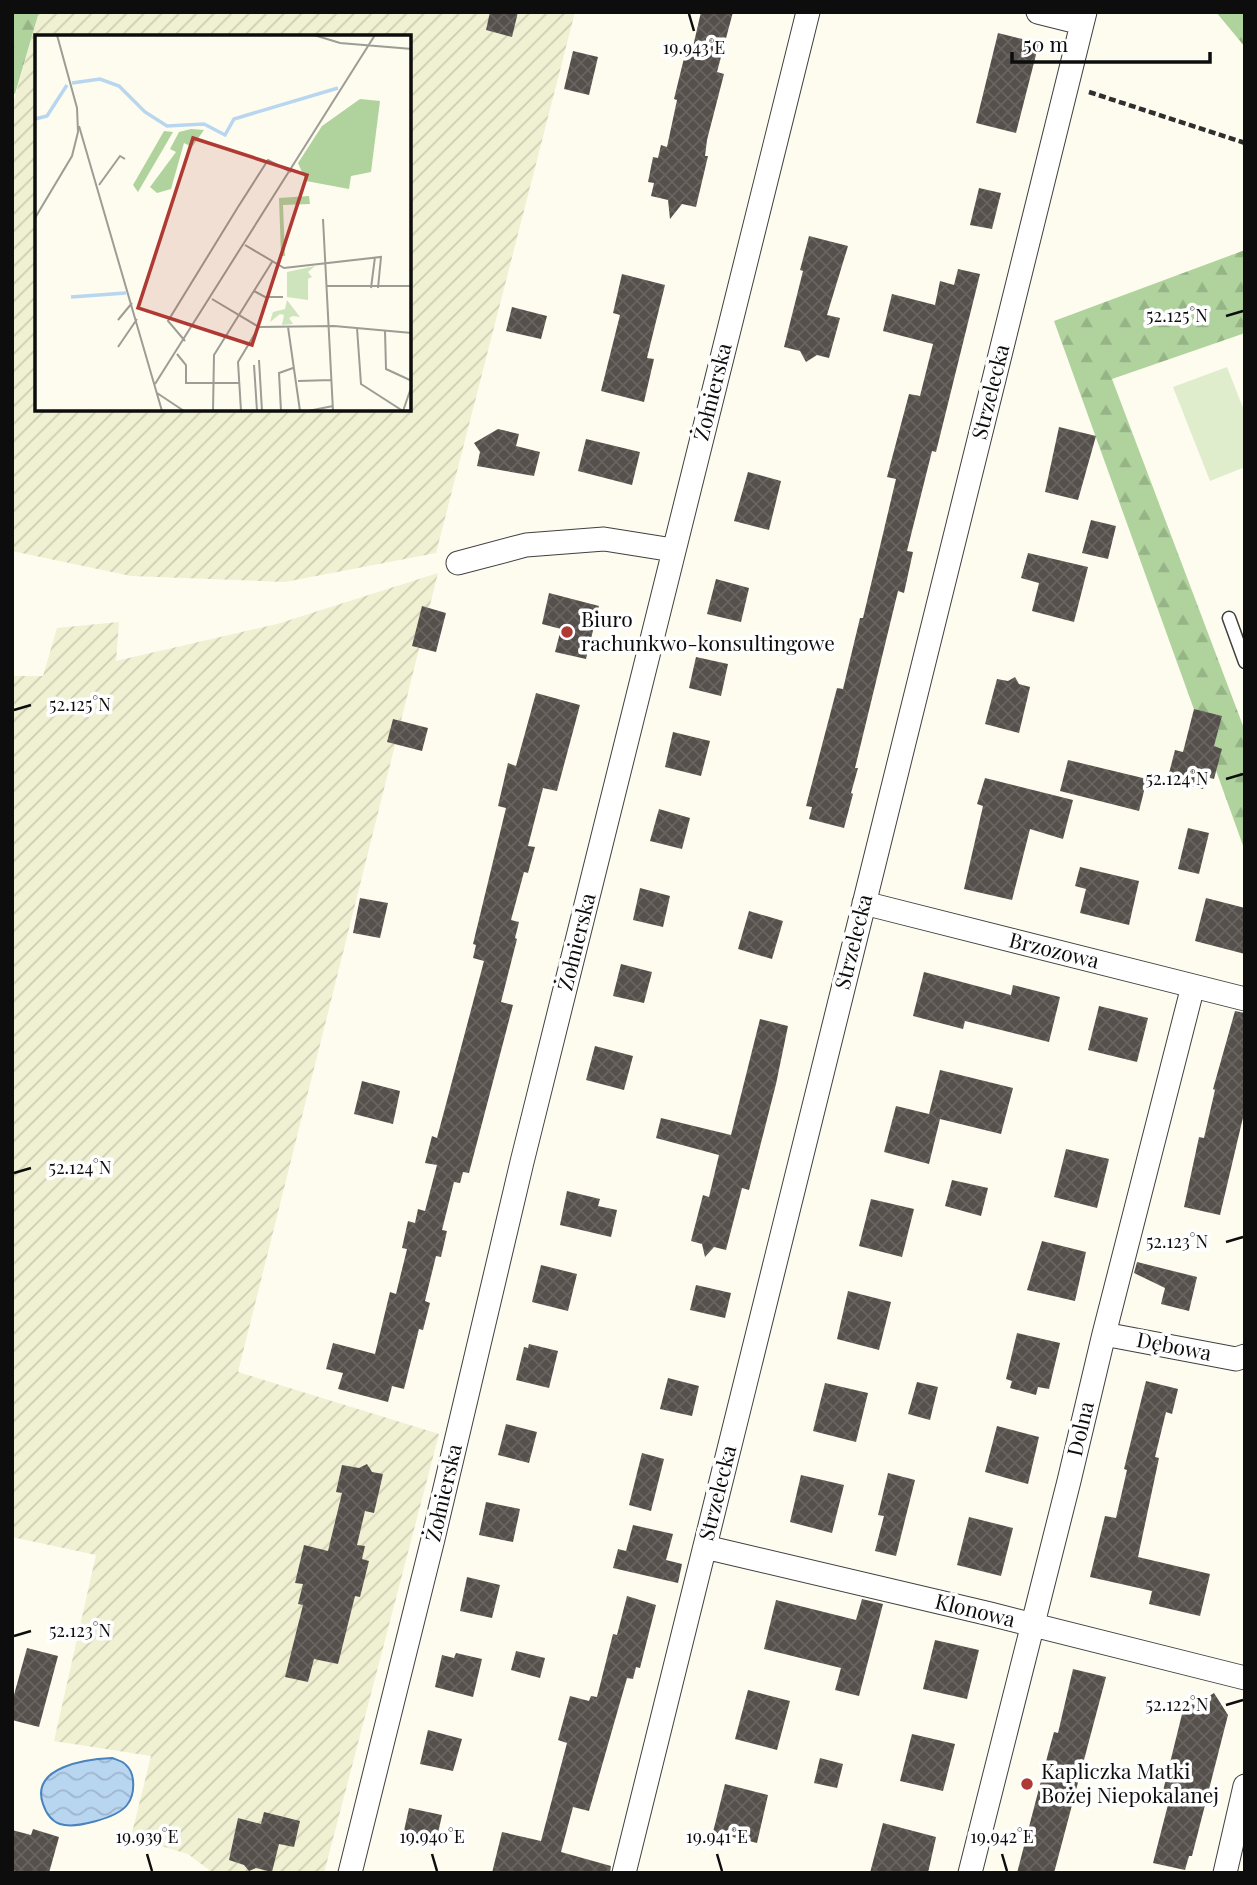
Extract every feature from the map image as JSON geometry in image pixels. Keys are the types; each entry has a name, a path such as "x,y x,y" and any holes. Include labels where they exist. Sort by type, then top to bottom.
{"street":[{"name":"Żołnierska","path":"350,1873 433,1539 522,1162 808,12"},
{"path":"1038,12 1083,18"},
{"name":"Strzelecka","path":"624,1873 1069,85 1083,18"},
{"path":"458,563 526,545 604,539 673,550"},
{"name":"Brzozowa","path":"864,903 1245,999"},
{"name":"Dolna","path":"970,1873 1194,986"},
{"name":"Dębowa","path":"1104,1334 1236,1359 1245,1356"},
{"name":"Klonowa","path":"705,1547 1245,1678"},
{"path":"1225,1873 1245,1786"}],"lane":[{"path":"1229,618 1245,662"}],"path":[{"path":"1069,85 1245,142"}],"green space":[{"path":"12,12 39,12 15,94 12,93"},
{"path":"39,12 575,12 436,553 285,582 131,576 12,551 12,107"},
{"path":"1216,12 1245,12 1245,47"},
{"path":"1245,250 1245,333 1112,379 1245,731 1245,851 1054,321"},
{"path":"1227,367 1245,413 1245,467 1210,481 1173,387"},
{"path":"438,573 238,1372 439,1434 324,1873 213,1873 188,1854 131,1837 151,1756 54,1741 96,1555 12,1537 12,676 43,676 57,628 119,622 116,661 277,624"}],"water":[{"path":"112,1758 125,1764 133,1779 130,1801 122,1810 85,1824 60,1824 51,1819 44,1807 41,1791 52,1773 75,1763"}],"building":[{"path":"490,12 518,12 512,37 486,30"},
{"path":"701,12 733,12 717,72 724,74 707,140 705,156 708,156 696,207 682,204 670,219 668,200 651,196 654,183 648,182 653,157 658,158 661,145 667,147 677,100 674,99 686,50 692,51"},
{"path":"998,33 1039,43 1016,133 976,123"},
{"path":"573,51 598,57 589,95 564,89"},
{"path":"979,188 1001,193 992,229 970,225"},
{"path":"809,236 848,246 827,315 840,318 829,358 817,355 806,362 800,351 784,347"},
{"path":"958,269 980,274 936,452 932,451 907,551 913,552 904,593 898,591 855,768 858,768 844,828 809,819 812,807 806,806 837,688 843,689 860,618 863,618 896,479 887,477 909,394 920,396 933,344 883,331 892,294 935,305 940,281 954,285"},
{"path":"622,274 665,285 647,358 654,359 644,402 601,391 620,315 613,313"},
{"path":"512,307 547,316 541,339 506,331"},
{"path":"1059,427 1096,436 1078,500 1045,492"},
{"path":"498,429 519,434 516,446 540,452 534,476 477,466 480,452 474,443"},
{"path":"586,439 640,452 632,485 578,471"},
{"path":"748,472 781,481 769,530 734,521"},
{"path":"1091,520 1116,526 1108,559 1082,553"},
{"path":"1028,553 1088,567 1074,622 1032,611 1039,583 1021,578"},
{"path":"716,579 749,588 741,622 707,614"},
{"path":"549,593 599,606 586,659 555,652 561,629 542,624"},
{"path":"422,606 446,613 436,652 412,646"},
{"path":"696,657 728,664 721,696 689,688"},
{"path":"1015,677 1019,684 1030,687 1019,733 985,724 997,679 1008,681"},
{"path":"536,693 580,705 557,791 543,788 528,846 535,847 528,873 524,872 511,920 519,922 515,938 517,939 501,1002 513,1005 469,1173 463,1172 460,1183 454,1182 442,1230 447,1231 441,1257 436,1256 425,1301 430,1303 423,1330 419,1329 404,1389 392,1386 388,1402 338,1389 343,1373 326,1369 333,1343 375,1354 390,1292 396,1294 407,1249 402,1248 408,1221 415,1223 418,1209 425,1211 437,1165 425,1163 432,1136 437,1138 484,961 473,958 476,945 473,944 506,808 498,806 508,763 516,766"},
{"path":"1194,709 1222,716 1214,746 1222,749 1214,779 1206,777 1203,789 1167,781 1175,750 1183,752"},
{"path":"393,719 428,728 422,751 387,742"},
{"path":"673,732 710,741 701,776 665,767"},
{"path":"1068,760 1147,779 1139,811 1060,791"},
{"path":"985,778 1073,800 1063,839 1030,829 1012,900 964,889 983,806 977,804"},
{"path":"659,809 690,818 682,849 650,841"},
{"path":"1188,828 1209,833 1199,874 1178,869"},
{"path":"1080,867 1139,881 1129,925 1080,913 1086,889 1075,886"},
{"path":"640,888 670,896 663,927 633,920"},
{"path":"360,898 388,903 380,938 353,933"},
{"path":"1206,898 1245,908 1245,954 1195,941"},
{"path":"749,911 783,921 772,959 738,949"},
{"path":"621,964 652,972 644,1003 613,996"},
{"path":"924,972 1011,995 1013,985 1060,997 1049,1042 965,1021 963,1029 913,1016"},
{"path":"1099,1006 1148,1018 1137,1062 1088,1050"},
{"path":"1235,1011 1245,1013 1245,1109 1220,1215 1184,1207 1199,1137 1204,1138 1215,1090 1213,1089"},
{"path":"760,1019 788,1026 776,1084 749,1190 742,1188 726,1250 714,1247 705,1257 702,1244 691,1241 703,1195 709,1197 719,1155 656,1138 661,1118 731,1135"},
{"path":"595,1046 633,1056 624,1090 586,1080"},
{"path":"940,1070 1013,1088 1001,1134 940,1119 929,1164 884,1152 896,1106 929,1114"},
{"path":"362,1081 400,1091 393,1124 354,1114"},
{"path":"1066,1149 1109,1159 1097,1208 1054,1197"},
{"path":"952,1180 988,1188 981,1216 945,1206"},
{"path":"567,1191 600,1199 598,1206 617,1210 611,1237 560,1225"},
{"path":"871,1199 914,1209 902,1257 859,1246"},
{"path":"1042,1241 1086,1252 1075,1301 1027,1290"},
{"path":"1137,1262 1197,1277 1189,1311 1161,1304 1165,1288 1134,1273"},
{"path":"541,1265 577,1274 568,1311 532,1302"},
{"path":"696,1285 731,1293 725,1318 690,1310"},
{"path":"848,1291 891,1302 879,1350 837,1339"},
{"path":"1017,1333 1060,1343 1049,1389 1038,1387 1036,1395 1010,1388 1012,1381 1006,1379"},
{"path":"529,1344 558,1351 549,1388 516,1380 524,1347 528,1348"},
{"path":"668,1378 699,1386 692,1416 660,1409"},
{"path":"1146,1381 1178,1389 1172,1414 1166,1412 1155,1457 1159,1458 1138,1557 1210,1574 1200,1616 1149,1604 1152,1591 1090,1577 1105,1516 1116,1518 1127,1470 1124,1469"},
{"path":"917,1382 938,1387 930,1420 908,1414"},
{"path":"825,1383 868,1393 856,1442 813,1431"},
{"path":"506,1424 537,1432 529,1463 498,1455"},
{"path":"997,1426 1039,1437 1028,1484 985,1472"},
{"path":"642,1453 664,1459 651,1511 629,1505"},
{"path":"367,1464 372,1472 383,1474 374,1513 365,1511 357,1545 365,1546 362,1559 369,1561 360,1597 355,1596 338,1664 314,1659 308,1682 285,1677 303,1605 298,1604 303,1584 295,1583 304,1545 328,1551 342,1493 336,1492 342,1465 359,1468"},
{"path":"888,1473 915,1480 896,1556 875,1551 884,1516 878,1515"},
{"path":"801,1475 844,1485 832,1533 790,1522"},
{"path":"486,1502 520,1509 513,1542 479,1535"},
{"path":"969,1517 1013,1528 1001,1576 957,1565"},
{"path":"633,1525 673,1534 666,1560 682,1564 678,1583 613,1568 618,1549 626,1551"},
{"path":"467,1577 500,1585 492,1618 460,1611"},
{"path":"627,1596 656,1605 640,1668 636,1667 633,1679 627,1678 589,1811 573,1807 561,1852 611,1866 610,1873 492,1873 502,1832 541,1841 567,1743 558,1740 570,1696 589,1701 591,1696 597,1697 613,1634 617,1635"},
{"path":"862,1599 883,1604 859,1696 835,1690 841,1668 764,1649 776,1600 856,1620"},
{"path":"935,1640 979,1650 967,1699 923,1689"},
{"path":"27,1648 58,1656 39,1727 12,1720 12,1702"},
{"path":"516,1651 545,1658 540,1678 511,1670"},
{"path":"456,1653 482,1659 473,1697 435,1687 442,1655 454,1658"},
{"path":"1073,1669 1106,1677 1054,1873 1017,1873 1054,1732 1058,1733"},
{"path":"748,1690 790,1701 777,1750 735,1739"},
{"path":"1214,1693 1228,1715 1192,1856 1189,1856 1185,1870 1153,1863 1171,1793 1163,1791 1185,1702 1195,1705"},
{"path":"428,1730 462,1739 453,1771 420,1764"},
{"path":"912,1734 955,1744 943,1791 900,1781"},
{"path":"820,1758 843,1764 837,1788 814,1783"},
{"path":"725,1784 768,1795 757,1843 713,1832"},
{"path":"409,1808 442,1815 435,1847 402,1840"},
{"path":"264,1812 300,1821 294,1847 279,1844 272,1872 256,1868 249,1871 244,1865 229,1860 238,1818 261,1824"},
{"path":"883,1823 936,1837 928,1873 870,1873"},
{"path":"33,1829 59,1837 49,1873 23,1873 12,1870 12,1830 31,1835"}],"place":[{"name":"Biuro rachunkwo-konsultingowe","path":"567,632"},
{"name":"Kapliczka Matki Bożej Niepokalanej","path":"1027,1784"}]}
